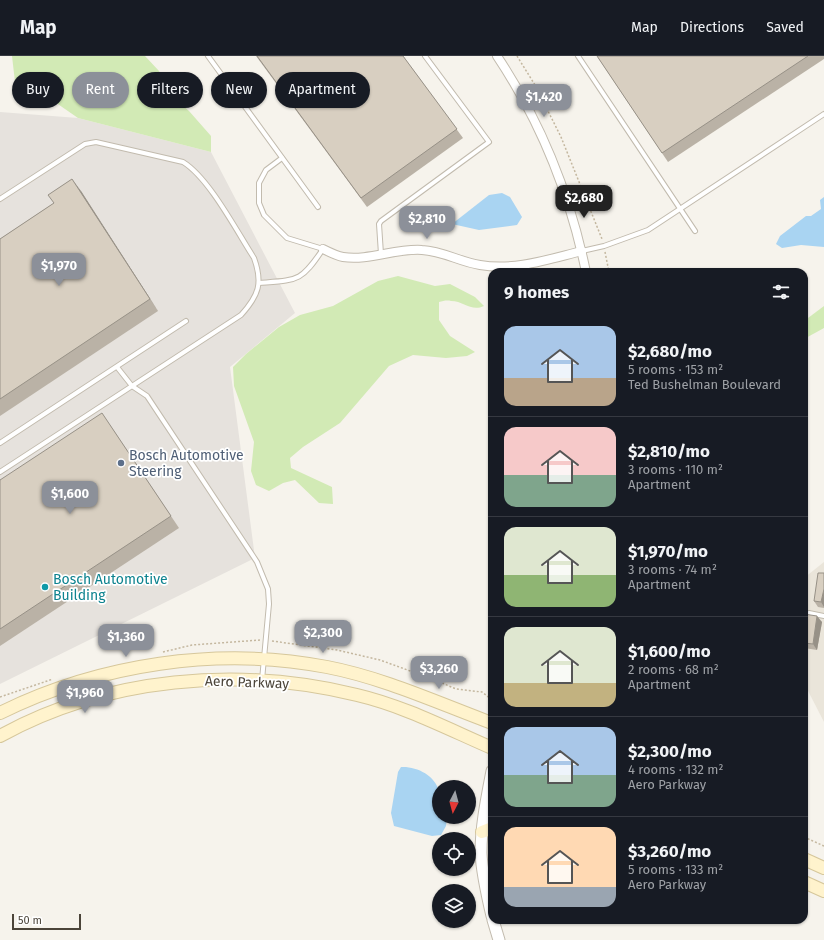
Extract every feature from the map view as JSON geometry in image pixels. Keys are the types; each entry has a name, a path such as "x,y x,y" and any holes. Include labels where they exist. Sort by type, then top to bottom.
{"main road":[{"name":"Aero Parkway","path":"0,713 38,696 72,684 150,665 187,660 264,660 327,667 378,680 488,722"},
{"name":"Aero Parkway","path":"0,736 37,718 64,708 138,688 194,681 262,680 305,684 358,695 420,716 488,746"},
{"path":"808,861 824,868"},
{"path":"808,884 824,891"}],"street":[{"path":"497,56 512,78 545,143 565,192 582,251 585,268"},
{"path":"323,249 342,257 381,254 406,250 433,251 446,253 465,261 480,265 507,267 527,265 582,251"},
{"path":"488,818 487,830 481,852 483,873 488,897"},
{"path":"494,924 499,940"}],"lane":[{"path":"208,56 318,207"},
{"path":"381,254 379,224 381,220 489,142 425,56"},
{"path":"578,56 695,231"},
{"path":"582,251 636,236 681,210 824,114"},
{"path":"0,199 85,144 96,142 182,162 194,169 205,182 254,258 258,270 259,283 250,304 241,315 0,472"},
{"path":"259,283 292,281 308,271 323,249 287,238 264,215 259,203 259,183 266,170 282,158"},
{"path":"0,443 186,321"},
{"path":"117,367 132,386 147,396 257,562 268,589 269,604 262,680"},
{"path":"810,613 824,616"}],"path":[{"path":"517,56 535,85 561,137 580,182 592,217 597,224"},
{"path":"281,642 337,650 380,660 456,689 482,692 488,697"},
{"path":"808,839 824,846"}],"shaded area":[{"name":"Bosch Automotive Steering","path":"0,112 78,118 211,152 295,313 230,367 255,558 0,684"},
{"path":"824,562 824,722 808,691 808,575"}],"green space":[{"path":"12,56 145,56 159,72 137,72 137,108 186,108 211,136 211,152 78,118 64,108 64,72 14,72"},
{"path":"398,276 435,286 450,284 475,297 484,306 475,308 456,301 439,302 439,320 450,336 475,352 467,356 446,358 413,355 389,366 340,423 303,447 290,458 291,468 332,487 333,504 319,503 295,480 283,483 269,491 256,485 251,471 254,442 234,386 233,367 246,354 279,327 300,315 333,306 378,281"},
{"path":"824,306 824,328 808,337 808,318"}],"water":[{"path":"502,193 510,197 522,217 517,225 479,230 452,224 489,195"},
{"path":"824,197 824,247 801,245 782,248 776,244 780,236 806,216 811,216 821,209 820,200"},
{"path":"401,767 413,768 429,776 433,780 432,824 446,824 443,832 432,832 432,836 394,826 391,813 398,772"}],"building":[{"path":"257,56 403,56 457,129 361,198 295,108 370,108 370,72 275,72 275,81"},
{"path":"597,56 808,56 662,153"},
{"path":"72,179 150,299 0,399 0,239 54,203 48,195"},
{"name":"Bosch Automotive Building","path":"102,413 171,516 0,629 0,480"},
{"path":"818,573 824,573 824,589 821,602 814,601"},
{"path":"808,615 817,616 813,644 808,643"}],"place":[{"name":"Bosch Automotive Steering","path":"121,463"},
{"name":"Bosch Automotive Building","path":"45,587"}]}
